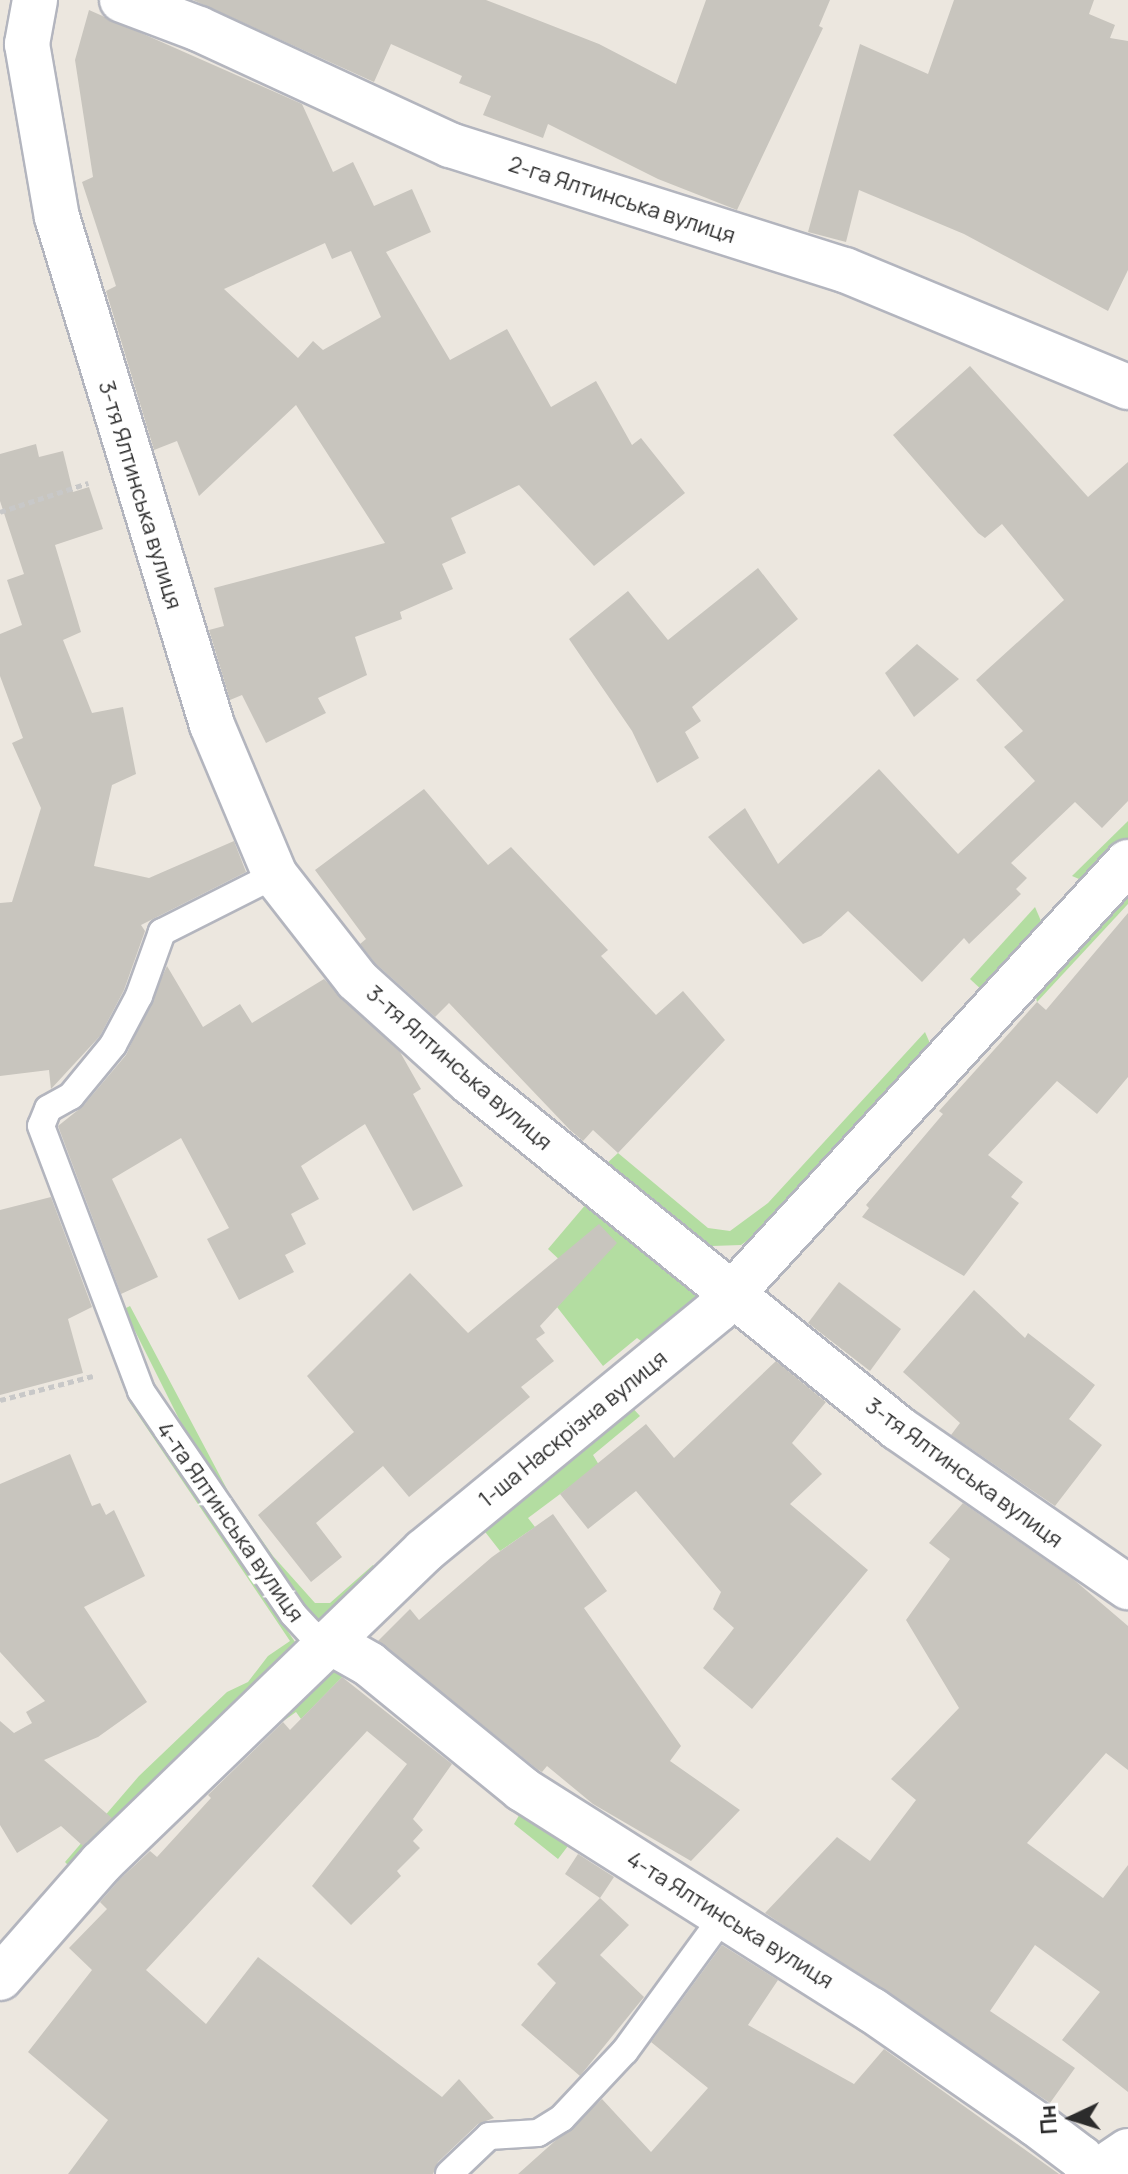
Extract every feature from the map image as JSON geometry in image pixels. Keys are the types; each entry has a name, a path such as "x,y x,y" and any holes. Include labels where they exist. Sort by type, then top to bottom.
{"street":[{"name":"3-тя Ялтинська вулиця","path":"35,0 27,44 45,167 131,469 219,747 275,875 347,968 429,1047 898,1428 1128,1587"},
{"name":"2-га Ялтинська вулиця","path":"122,0 199,29 450,145 845,270 1128,387"},
{"name":"1-ша Наскрізна вулиця","path":"0,1978 101,1863 457,1522 690,1334 734,1292 1128,862"},
{"name":"4-та Ялтинська вулиця","path":"332,1643 369,1664 522,1789 725,1914 1036,2124 1081,2158 1093,2174"},
{"path":"1093,2174 1128,2151"}],"lane":[{"name":"4-та Ялтинська вулиця","path":"275,875 162,932 139,996 113,1045 97,1069 42,1118 49,1157 128,1365 223,1517 293,1614 311,1633 332,1643"},
{"path":"449,2174 489,2136 538,2133 562,2118 625,2051 725,1914"}],"path":[{"path":"0,512 131,469"},
{"path":"0,1400 128,1365"}],"green space":[{"path":"1128,821 1128,840 1086,882 1072,876"},
{"path":"1128,885 1128,904 1037,1002 1033,983"},
{"path":"1035,907 1044,928 984,992 970,979"},
{"path":"925,1032 932,1048 779,1218 741,1245 712,1246 665,1220 604,1166 618,1153 708,1228 730,1231 768,1203"},
{"path":"587,1203 701,1289 701,1308 652,1349 637,1338 603,1366 557,1307 581,1280 548,1249"},
{"path":"130,1306 229,1493 273,1556 315,1603 330,1603 373,1565 384,1576 344,1616 317,1623 293,1595 193,1447 124,1309"},
{"path":"119,1376 295,1642 293,1660 72,1869 65,1862 139,1776 227,1692 248,1682 268,1656 290,1641 130,1403"},
{"path":"628,1403 640,1416 593,1455 599,1465 528,1518 535,1527 500,1551 479,1524"},
{"path":"322,1664 351,1668 301,1719 296,1712 282,1722 272,1714"},
{"path":"525,1805 655,1892 651,1897 571,1842 558,1859 514,1824"}],"building":[{"path":"193,0 486,0 599,44 676,84 706,0 830,0 819,26 823,28 737,210 658,179 548,124 543,138 483,115 491,96 459,83 462,76 391,44 374,82"},
{"path":"954,0 1094,0 1089,14 1115,25 1110,38 1128,41 1128,270 1108,311 964,234 859,190 846,242 808,232 860,44 928,74"},
{"path":"89,10 302,104 333,172 353,162 374,206 412,189 431,232 386,252 450,360 507,329 551,407 596,381 632,445 641,438 685,493 594,566 519,485 451,518 466,553 442,564 453,589 400,612 402,619 355,637 367,675 318,698 326,713 266,743 242,695 230,700 209,630 224,626 214,588 385,543 296,405 199,496 177,441 154,450 106,291 116,286 82,182 93,177 75,60","holes":["325,243 332,259 351,251 381,317 323,350 313,341 298,358 224,289"]},
{"path":"970,366 1088,497 1128,462 1128,801 1102,828 1075,802 1011,863 1027,878 1016,889 1021,894 969,944 964,938 922,982 848,911 821,936 803,944 708,837 745,808 778,864 879,769 958,854 1035,781 1004,747 1023,731 976,680 1064,600 1002,524 985,538 978,533 893,435"},
{"path":"36,444 39,457 63,451 73,492 89,487 103,529 55,545 81,632 63,640 92,713 123,707 136,774 112,785 94,866 149,878 234,841 246,872 141,925 145,931 124,990 100,1036 51,1089 49,1070 0,1076 0,903 12,902 41,808 12,743 23,738 0,676 0,634 22,625 7,580 24,574 0,501 0,454"},
{"path":"758,568 798,619 692,707 701,721 685,732 699,758 657,783 632,731 569,639 628,591 668,640"},
{"path":"917,644 959,679 914,717 885,673"},
{"path":"424,789 488,865 511,847 608,950 601,956 656,1015 683,991 725,1040 618,1153 593,1130 583,1141 570,1130 449,1003 435,1017 375,963 360,944 366,939 315,870"},
{"path":"1128,913 1128,1077 1097,1114 1057,1081 988,1155 1023,1182 1011,1197 1019,1203 964,1276 862,1217 869,1208 866,1205 943,1114 939,1111 1037,1002 1046,1010"},
{"path":"167,966 203,1027 240,1004 252,1023 324,979 400,1052 421,1089 413,1094 463,1186 413,1211 365,1124 301,1166 319,1199 291,1214 306,1244 285,1255 294,1272 239,1300 207,1239 229,1228 181,1138 112,1179 158,1277 121,1294 58,1126 83,1106 126,1055"},
{"path":"51,1197 92,1307 68,1319 83,1373 0,1395 0,1210"},
{"path":"599,1224 617,1243 540,1326 545,1333 536,1339 554,1361 521,1387 530,1397 409,1497 383,1466 316,1523 342,1557 311,1582 258,1515 354,1432 307,1376 410,1273 468,1333"},
{"path":"839,1282 901,1329 870,1371 808,1323"},
{"path":"974,1290 1025,1338 1028,1333 1095,1385 1069,1419 1102,1445 1055,1506 951,1435 960,1423 903,1372"},
{"path":"776,1361 826,1402 792,1443 822,1474 790,1504 868,1570 752,1709 703,1668 734,1628 713,1609 721,1592 636,1491 588,1529 560,1494 646,1424 674,1458"},
{"path":"70,1454 92,1506 100,1503 106,1515 114,1510 145,1576 84,1607 147,1702 98,1737 44,1760 112,1818 83,1846 61,1826 17,1853 0,1825 0,1721 14,1733 32,1723 26,1712 45,1701 0,1652 0,1484"},
{"path":"963,1503 1073,1579 1128,1626 1128,1770 1106,1753 1027,1843 1103,1898 1128,1865 1128,2092 1062,2040 1100,1992 1035,1945 990,2011 1075,2068 1050,2103 765,1913 837,1837 870,1861 916,1800 891,1779 959,1708 906,1620 950,1559 929,1543"},
{"path":"553,1514 607,1591 584,1608 681,1746 670,1761 740,1810 691,1861 593,1804 547,1766 542,1772 537,1769 378,1641 410,1609 419,1620 492,1557"},
{"path":"342,1677 452,1764 413,1819 423,1830 413,1841 420,1848 397,1871 401,1876 351,1925 312,1886 407,1764 367,1731 146,1970 206,2024 258,1957 442,2097 459,2079 494,2118 478,2124 438,2162 433,2174 68,2174 108,2120 28,2052 92,1970 69,1948 107,1909 100,1902 119,1880 150,1851 157,1857 211,1798 208,1795 283,1722 290,1730"},
{"path":"578,1854 614,1877 600,1898 565,1874"},
{"path":"600,1898 629,1925 600,1955 644,1997 580,2076 521,2025 556,1983 537,1964"},
{"path":"722,1945 778,1980 748,2025 854,2084 884,2049 1059,2174 518,2174 602,2099 651,2152 708,2088 651,2042"}]}
